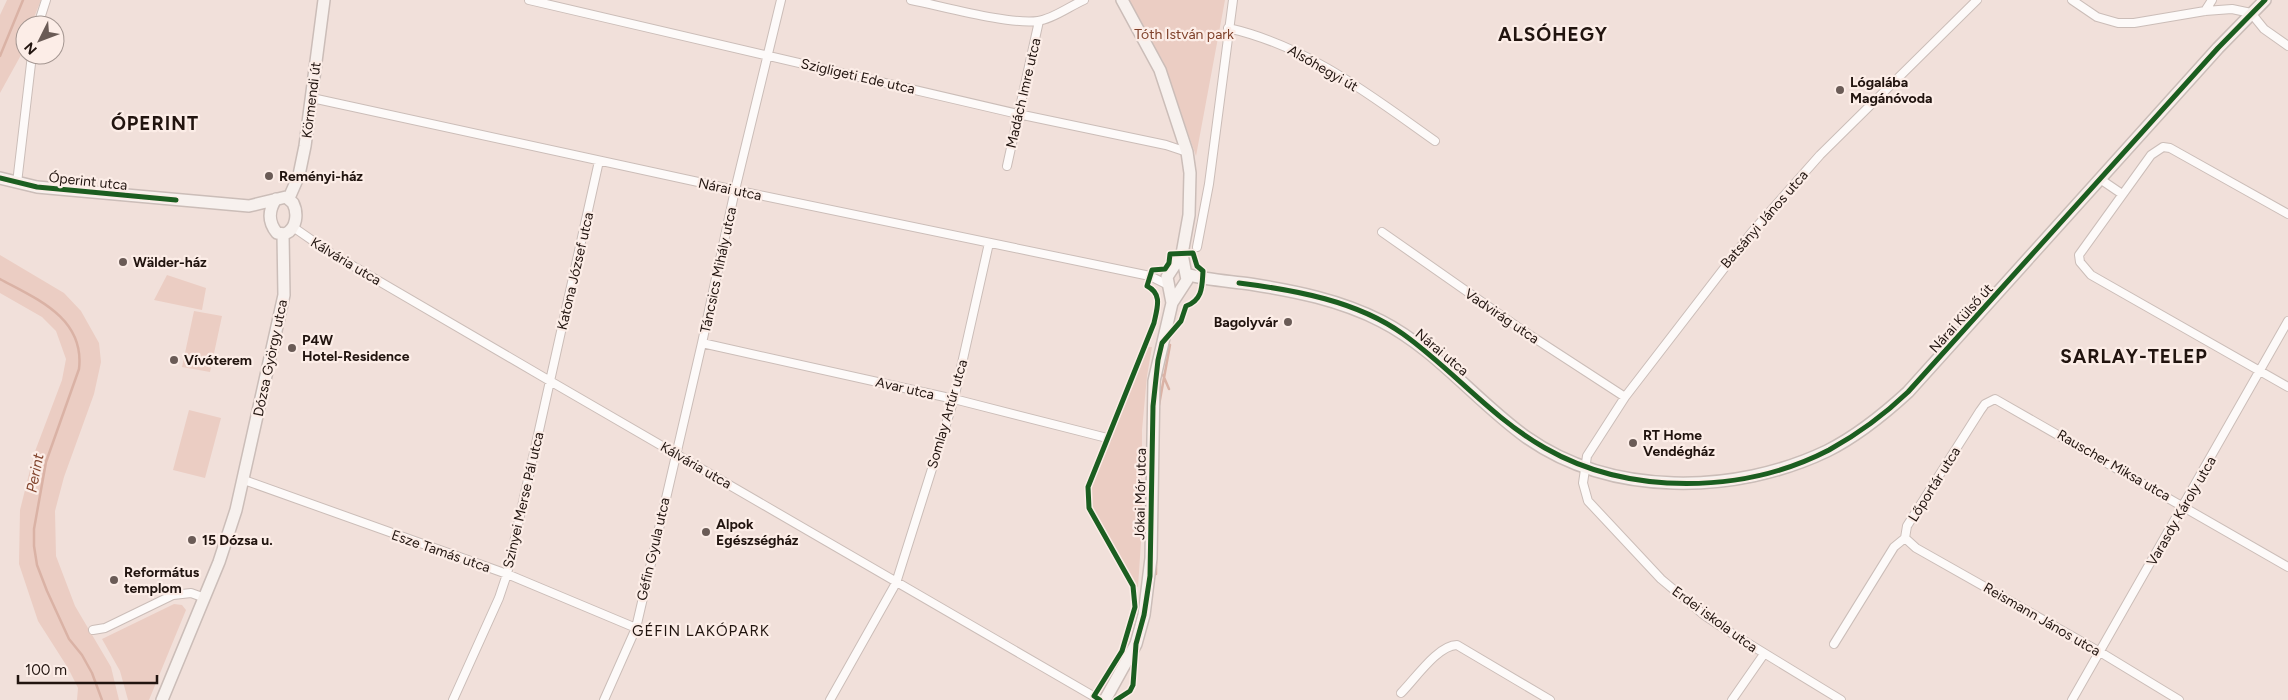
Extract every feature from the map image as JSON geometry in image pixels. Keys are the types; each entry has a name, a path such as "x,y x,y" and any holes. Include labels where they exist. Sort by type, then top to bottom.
{"street":[{"path":"41,15 46,0"},
{"name":"Körmendi út","path":"289,198 302,163 324,0"},
{"name":"Szigligeti Ede utca","path":"529,0 1018,114 1166,145 1187,152"},
{"name":"Táncsics Mihály utca","path":"675,452 781,0"},
{"path":"911,0 1008,20 1039,21 1084,0"},
{"path":"1122,0 1160,70 1170,95 1187,152 1190,173 1189,215 1182,254 1185,279 1176,290 1168,285"},
{"path":"1197,247 1209,184 1233,0"},
{"name":"Batsányi János utca","path":"1585,466 1587,456 1625,397 1722,268 1796,181 1977,0"},
{"path":"2072,0 2097,17 2118,23 2134,23 2205,11 2232,9 2251,13 2264,29 2288,46"},
{"path":"2205,11 2212,0"},
{"name":"Nárai Külső út","path":"1585,466 1610,474 1660,482 1686,483 1738,479 1784,468 1848,439 1891,408 1926,374 2100,179 2265,0"},
{"name":"Madách Imre utca","path":"1007,166 1039,21"},
{"name":"Alsóhegyi út","path":"1228,28 1258,35 1285,45 1340,74 1435,141"},
{"path":"17,183 31,65"},
{"name":"Nárai utca","path":"312,98 735,190 1150,276 1168,285"},
{"path":"2288,214 2170,148 2163,148 2151,155 2082,248 2080,262 2091,275 2288,387"},
{"name":"Katona József utca","path":"550,381 599,161"},
{"name":"Óperint utca","path":"0,178 17,183 103,194 249,206 276,199"},
{"path":"2100,179 2122,194"},
{"path":"249,206 261,211 277,233 289,233 293,227 295,206 289,198 281,196 276,199 270,210 270,221"},
{"name":"Kálvária utca","path":"293,227 329,252 1100,700"},
{"name":"Vadvirág utca","path":"1382,232 1522,330 1625,397"},
{"name":"Dózsa György utca","path":"162,700 225,546 244,480 284,295 283,234"},
{"name":"Somlay Artúr utca","path":"830,700 896,583 954,399 989,243"},
{"path":"1170,271 1182,254"},
{"path":"1170,271 1178,268 1185,279"},
{"name":"Nárai utca","path":"1150,276 1170,271"},
{"name":"Jókai Mór utca","path":"1170,271 1166,279 1172,303"},
{"name":"Nárai utca","path":"1185,279 1202,282 1239,283 1313,296 1363,313 1391,327 1416,344 1527,438 1561,457 1585,466"},
{"name":"Jókai Mór utca","path":"1105,700 1136,644 1144,615 1150,558 1154,381 1172,303 1185,279"},
{"name":"Varasdy Károly utca","path":"2072,700 2288,322"},
{"name":"Avar utca","path":"702,343 954,399 1107,438"},
{"name":"Szinyei Merse Pál utca","path":"453,700 499,598 507,574 550,381"},
{"name":"Rauscher Miksa utca","path":"1990,401 1995,399 2002,401 2288,567"},
{"name":"Lőportár utca","path":"1834,644 1894,547 1905,538 1907,526 1980,411 1990,401"},
{"name":"Géfin Gyula utca","path":"604,700 636,628 675,452"},
{"name":"Erdei iskola utca","path":"1585,466 1583,483 1588,501 1661,579 1704,615 1764,654 1841,700"},
{"name":"Esze Tamás utca","path":"244,480 507,574 636,628"},
{"name":"Reismann János utca","path":"1905,538 1916,548 2100,652 2180,700"},
{"path":"93,630 105,628 173,595 188,593 204,598"},
{"path":"1402,694 1439,652 1450,645 1458,645 1466,648 1550,700"},
{"path":"1732,700 1764,654"}],"green space":[{"path":"7,0 41,0 35,15 15,15 15,65 0,93 0,15"},
{"name":"Tóth István park","path":"1126,0 1225,0 1196,156 1163,61"},
{"path":"0,255 64,293 81,311 99,343 101,362 94,394 64,477 55,511 56,556 75,606 111,667 119,700 77,700 78,688 68,668 38,621 19,564 20,510 34,454 62,380 66,359 56,331 42,317 0,293"},
{"path":"167,275 206,288 202,310 154,300"},
{"path":"194,311 222,316 210,372 182,367"},
{"path":"1148,347 1152,347 1142,430 1142,527 1138,587 1135,586 1093,510 1090,488"},
{"path":"189,410 221,418 205,478 173,470"},
{"path":"174,604 182,605 186,610 149,700 128,700 120,671 102,639"}],"waterway":[{"name":"Perint","path":"0,56 23,0"},
{"name":"Perint","path":"0,279 29,294 56,312 74,336 79,351 79,369 46,462 34,529 34,546 37,565 47,591 69,639 82,655 92,673 102,700"},
{"path":"1159,405 1170,345"},
{"path":"1163,375 1169,389"},
{"path":"1156,560 1156,574"}],"cycle path":[{"path":"1239,283 1282,289 1325,299 1346,305 1385,323 1421,348 1490,408 1526,436 1545,448 1578,464 1613,475 1649,481 1687,484 1761,475 1796,465 1829,450 1890,409 1908,392 2218,48 2265,0"},
{"path":"0,178 37,187 176,200"},
{"path":"1100,700 1094,696 1122,651 1135,607 1133,586 1089,508 1088,487 1154,323 1158,302 1155,293 1147,286 1152,270 1165,269 1169,263 1170,254 1193,253 1197,266 1203,271 1199,296 1186,306 1181,321 1162,343 1158,360 1153,406 1150,576 1144,615 1136,644 1133,685 1130,691 1116,700"}],"place":[{"name":"Lógalába Magánóvoda","path":"1840,90"},
{"name":"Reményi-ház","path":"269,176"},
{"name":"Wälder-ház","path":"123,262"},
{"name":"Bagolyvár","path":"1288,322"},
{"name":"P4W Hotel-Residence","path":"292,348"},
{"name":"Vívóterem","path":"174,360"},
{"name":"RT Home Vendégház","path":"1633,443"},
{"name":"Alpok Egészségház","path":"706,532"},
{"name":"15 Dózsa u.","path":"192,540"},
{"name":"Református templom","path":"114,580"}],"district":[{"name":"ALSÓHEGY","path":"1553,34"},
{"name":"ÓPERINT","path":"155,123"},
{"name":"SARLAY-TELEP","path":"2134,356"},
{"name":"GÉFIN LAKÓPARK","path":"701,631"}]}
